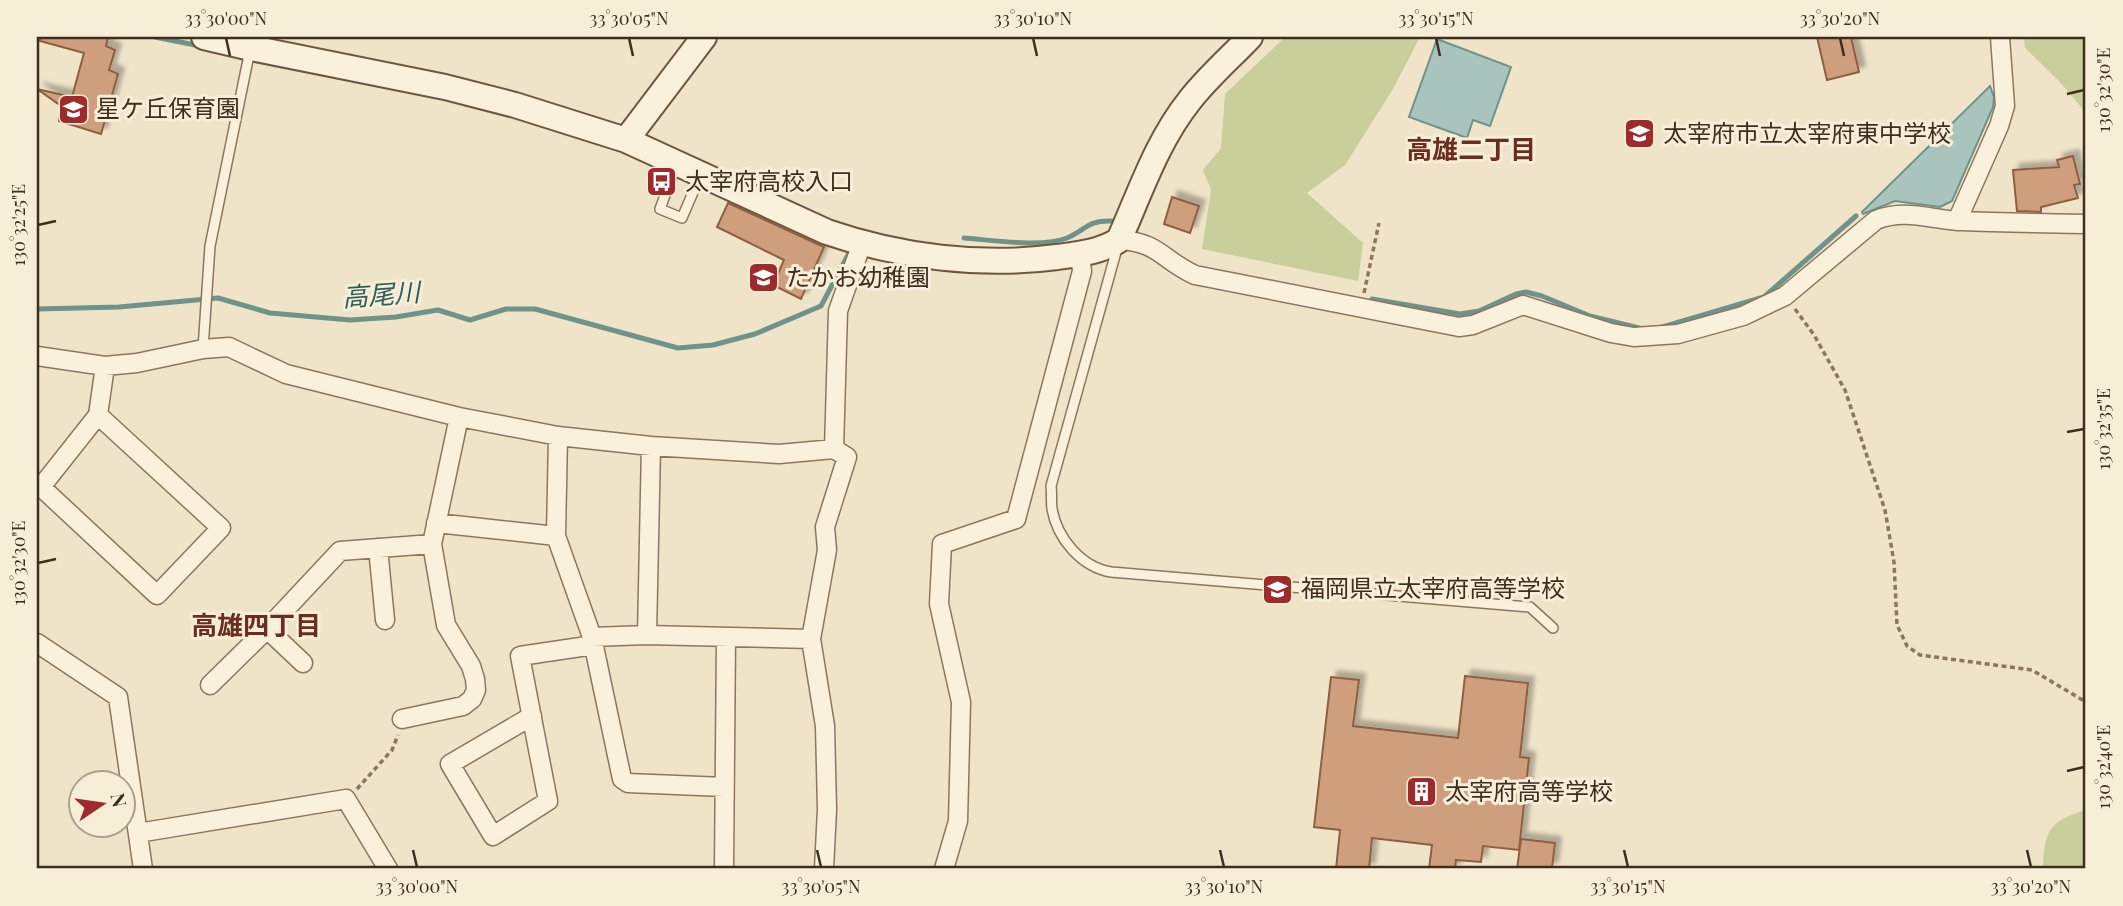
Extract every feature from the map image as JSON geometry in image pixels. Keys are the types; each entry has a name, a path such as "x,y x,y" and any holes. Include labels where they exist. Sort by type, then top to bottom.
{"street":[{"path":"205,37 445,87 515,105 626,140 827,232 862,243 955,259 1017,262 1080,254 1119,240 1149,244 1179,267 1195,275 1459,327 1474,325 1516,306 1531,306 1634,337 1678,334 1743,316 1785,296 1876,220 1901,213 1957,221 2086,224"},
{"path":"626,140 704,37"},
{"path":"1119,240 1160,147 1175,122 1190,99 1250,37"},
{"path":"1957,221 1999,126 2005,106 2000,37"},
{"path":"834,449 838,310 862,243"},
{"path":"944,869 958,821 961,702 939,604 942,544 1016,519 1082,271 1080,254"},
{"path":"37,356 105,366 229,347 286,374 459,417 558,436 651,446 779,454 834,449 847,457 825,527 827,550 811,639 825,726 827,808 824,869"},
{"path":"98,415 221,528 157,595 41,487 98,415 105,366"},
{"path":"402,719 463,706 472,699 476,690 471,666 446,625 432,544 459,417"},
{"path":"558,436 556,536 594,641 622,779 628,783 724,787"},
{"path":"647,635 651,446"},
{"path":"436,523 556,536"},
{"path":"209,685 267,629 340,551 432,544"},
{"path":"378,548 385,620"},
{"path":"267,629 303,663"},
{"path":"532,716 450,764 493,836 548,801 532,716 520,656 594,641 647,635 811,639"},
{"path":"724,869 726,637"},
{"path":"37,643 118,697 143,869"},
{"path":"138,833 346,799 388,869"}],"lane":[{"path":"203,349 210,246 251,48"},
{"path":"676,163 660,209 682,218 700,174"},
{"path":"1119,240 1051,486 1052,509 1058,527 1077,556 1098,570 1111,572 1530,607 1553,628"}],"path":[{"path":"1361,308 1379,223"},
{"path":"1785,296 1814,335 1845,390 1860,433 1885,510 1894,562 1897,625 1907,646 1920,655 2032,670 2086,702"},
{"path":"346,799 392,750 402,719"}],"green space":[{"path":"1285,37 1420,37 1393,89 1345,165 1307,193 1363,243 1358,281 1202,249 1211,190 1203,170 1221,148 1225,94"},
{"path":"2024,37 2086,37 2086,113 2060,82 2025,48"},
{"path":"2086,810 2086,869 2043,869 2045,846 2051,830 2063,819"}],"water":[{"path":"1437,39 1511,67 1490,126 1473,120 1467,138 1409,117"},
{"path":"1990,86 1994,97 1993,107 1952,201 1940,207 1895,201 1863,214 1862,212"}],"building":[{"path":"40,37 108,37 106,46 115,50 109,70 118,74 101,134 59,121 61,106 37,89 72,97 84,53 40,41"},
{"path":"1817,37 1851,37 1859,72 1827,80"},
{"path":"2073,156 2080,184 2074,185 2078,198 2041,207 2041,212 2017,211 2013,170 2059,167 2057,160"},
{"path":"1172,197 1199,206 1190,233 1164,224"},
{"path":"728,203 824,247 801,299 773,285 784,260 717,227"},
{"name":"太宰府高等学校","path":"1465,676 1528,683 1520,757 1529,758 1519,850 1483,846 1481,862 1456,860 1455,869 1429,869 1432,845 1372,838 1369,869 1336,869 1340,830 1314,827 1331,677 1359,680 1353,726 1458,738"},
{"path":"1521,839 1555,843 1552,868 1517,869"}],"waterway":[{"path":"155,37 200,46"},
{"path":"1659,328 1764,297 1856,216"},
{"path":"964,238 1044,243 1067,238 1097,222 1112,221"},
{"name":"高尾川","path":"37,309 119,307 218,298 270,313 350,320 396,317 438,310 470,320 506,309 535,309 678,348 713,345 755,334 821,306 850,251"},
{"path":"1372,299 1460,314 1479,311 1526,292 1590,316 1643,329"}],"place":[{"name":"星ケ丘保育園","path":"73,109"},
{"name":"太宰府市立太宰府東中学校","path":"1640,134"},
{"name":"太宰府高校入口","path":"662,182"},
{"name":"たかお幼稚園","path":"763,278"},
{"name":"福岡県立太宰府高等学校","path":"1278,589"},
{"name":"太宰府高等学校","path":"1422,792"}],"district":[{"name":"高雄二丁目","path":"1471,150"},
{"name":"高雄四丁目","path":"256,626"}]}
